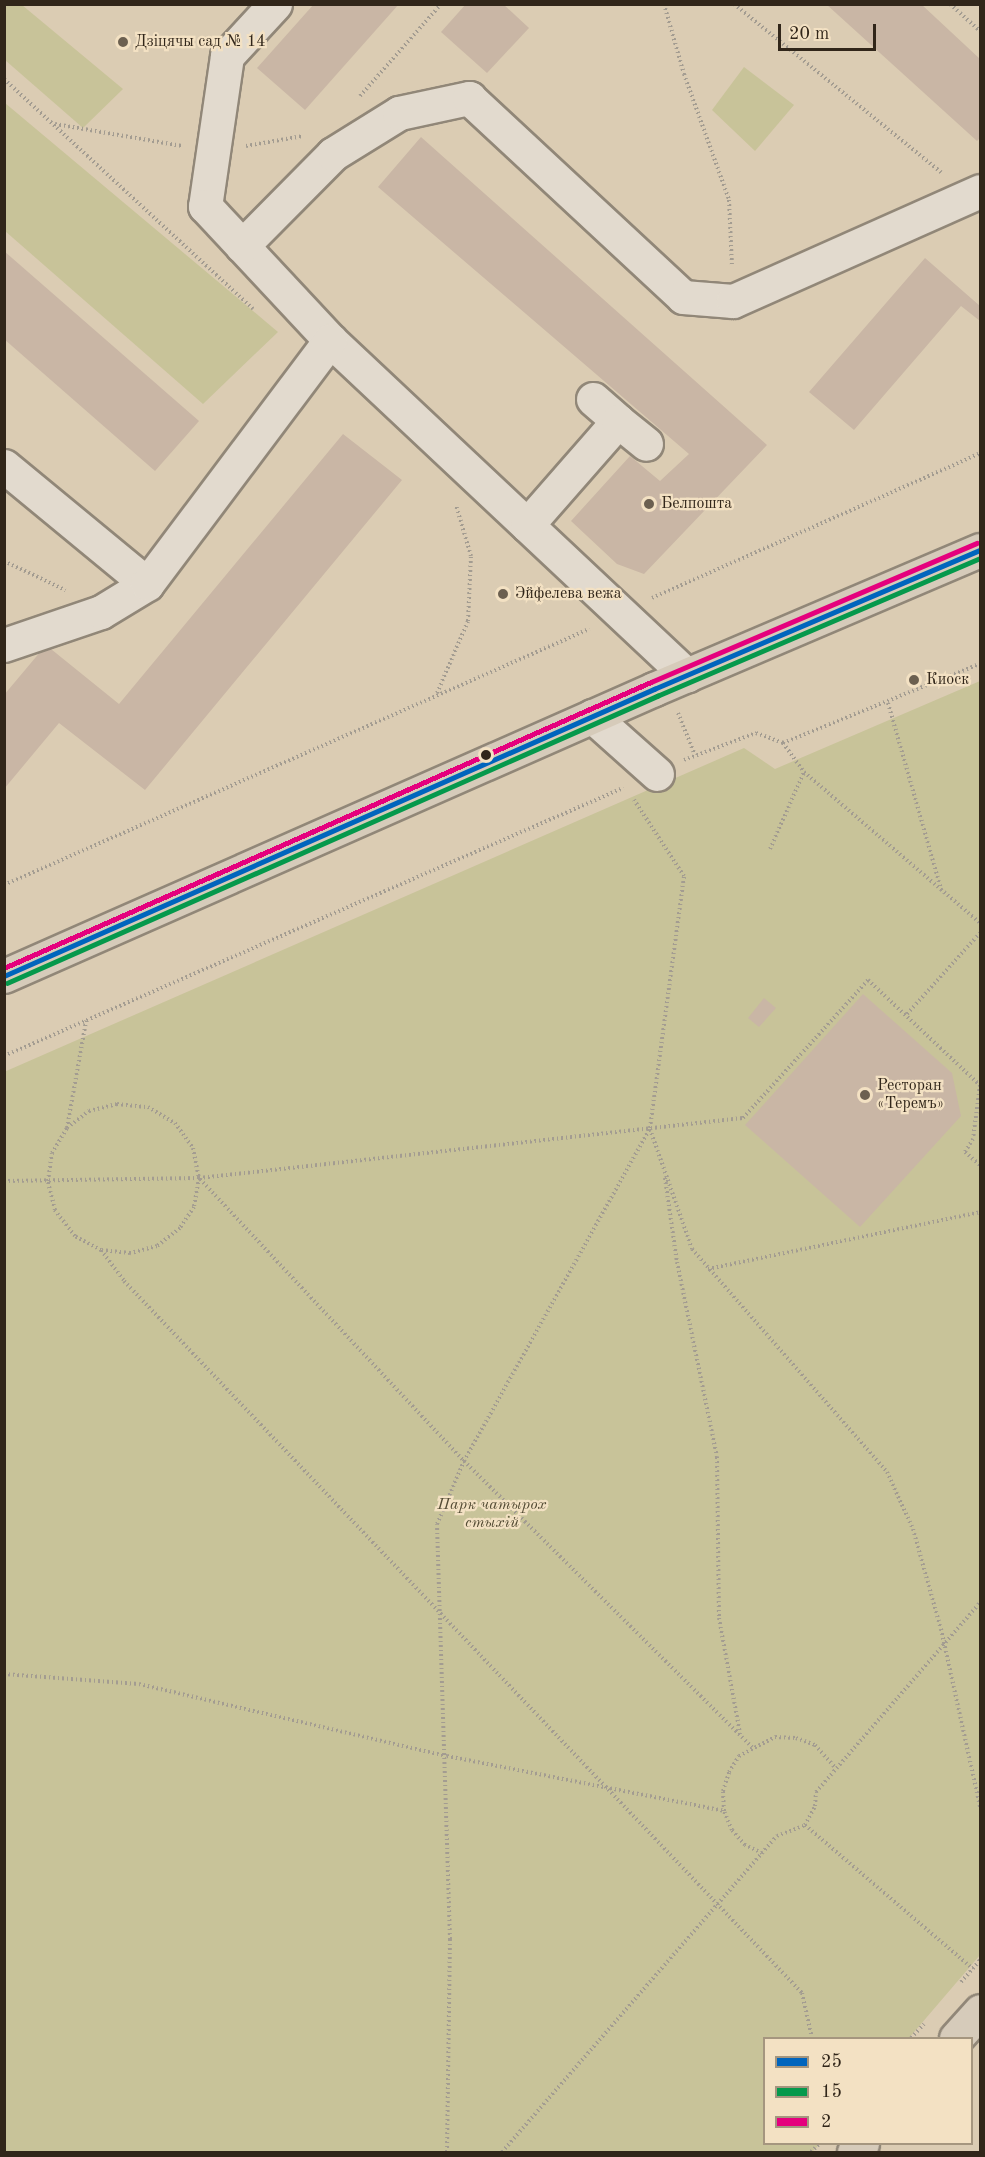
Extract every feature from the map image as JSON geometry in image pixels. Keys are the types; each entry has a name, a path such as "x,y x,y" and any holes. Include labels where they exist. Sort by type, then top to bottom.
{"main road":[{"path":"4,976 592,716 981,550"},
{"path":"957,2037 981,2011"}],"lane":[{"path":"275,4 227,56 205,206 330,340 687,675"},
{"path":"242,246 333,154 399,113 469,98 683,297 733,301 981,191"},
{"path":"4,645 101,612 147,584 330,340"},
{"path":"593,399 646,444"},
{"path":"526,525 618,421"},
{"path":"4,465 147,584"},
{"path":"592,716 657,774"}],"path":[{"path":"358,98 441,4"},
{"path":"664,4 684,74 729,200 733,301"},
{"path":"734,4 950,179"},
{"path":"950,4 981,31"},
{"path":"4,80 55,124 254,311"},
{"path":"55,124 213,151 305,136"},
{"path":"4,885 437,694 609,621 621,611 981,453"},
{"path":"437,694 468,621 471,556 455,501"},
{"path":"4,561 48,580 101,612"},
{"path":"783,743 981,664"},
{"path":"888,703 943,894"},
{"path":"677,711 695,755"},
{"path":"657,774 695,755 756,733 783,743 804,772 943,894 981,923"},
{"path":"770,849 804,772"},
{"path":"4,1056 625,787 684,876 650,1128 465,1461 437,1524 439,1614 447,1756 447,2152"},
{"path":"907,1014 981,933"},
{"path":"4,1181 199,1178 743,1118 868,980 907,1014 980,1085 974,1139 965,1152 981,1165"},
{"path":"68,1128 86,1021"},
{"path":"100,1250 130,1253 157,1246 180,1228 194,1207 199,1178 193,1148 176,1124 148,1107 117,1104 89,1111 68,1128 52,1154 48,1181 55,1210 75,1236 100,1250 124,1281 802,1993 812,2037"},
{"path":"650,1128 692,1249 886,1472 913,1529 945,1644 981,1807"},
{"path":"664,1168 677,1262 717,1457 719,1618 740,1735"},
{"path":"199,1178 465,1461 752,1747"},
{"path":"708,1269 981,1212"},
{"path":"502,2152 777,1836 805,1825 815,1806 816,1792 981,1603"},
{"path":"4,1674 139,1684 447,1756 724,1811"},
{"path":"762,1853 745,1845 732,1830 724,1811 723,1791 729,1772 740,1756 752,1747 775,1737 796,1738 814,1745 837,1768"},
{"path":"805,1825 973,1969"}],"green space":[{"path":"5,4 22,5 123,89 83,128 5,60"},
{"path":"744,67 794,105 755,151 712,110"},
{"path":"5,103 278,332 203,404 5,231"},
{"name":"Парк чатырох стыхій","path":"980,681 980,1955 910,2037 763,2037 763,2145 819,2145 812,2152 5,2152 4,1072 744,748 775,769"}],"building":[{"path":"314,4 399,4 305,110 257,68"},
{"path":"466,4 503,4 529,28 487,73 441,32"},
{"path":"826,4 921,4 980,59 980,138 977,141"},
{"path":"421,137 767,445 644,574 617,564 571,521 630,456 660,481 689,454 378,187"},
{"path":"4,251 199,421 155,471 4,339"},
{"path":"925,258 980,306 980,321 961,306 854,430 809,392"},
{"path":"343,434 402,480 145,790 59,723 4,789 4,695 46,645 119,704"},
{"name":"Ресторан «Теремъ»","path":"863,994 952,1073 961,1116 860,1227 745,1125"},
{"path":"764,998 776,1008 759,1027 748,1018"}],"transit line":[{"name":"2","path":"4,968 651,682 977,543"},
{"name":"25","path":"4,976 654,689 980,550"},
{"name":"15","path":"7,983 657,696 980,558"}],"place":[{"name":"Дзіцячы сад № 14","path":"123,42"},
{"name":"Белпошта","path":"649,504"},
{"name":"Эйфелева вежа","path":"503,594"},
{"name":"Киоск","path":"914,680"},
{"name":"Ресторан «Теремъ»","path":"865,1095"}]}
